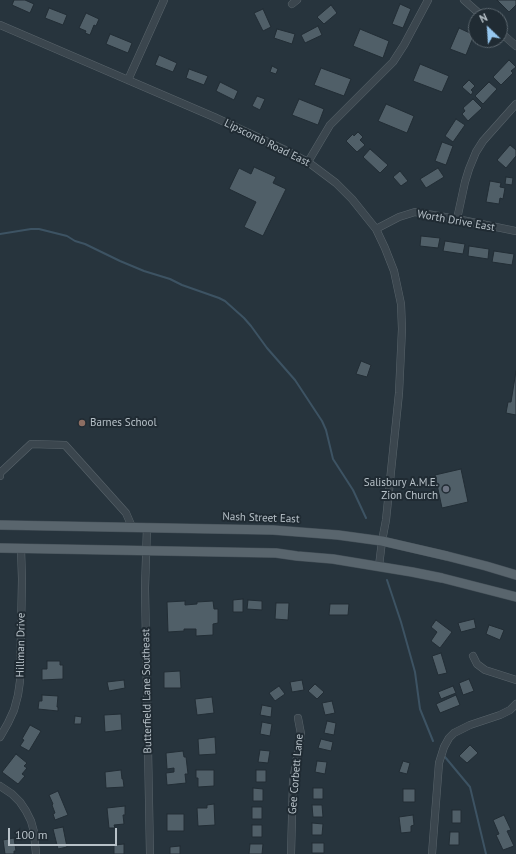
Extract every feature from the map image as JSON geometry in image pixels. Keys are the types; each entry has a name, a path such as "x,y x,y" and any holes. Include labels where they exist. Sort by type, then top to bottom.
{"main road":[{"name":"Nash Street East","path":"0,525 279,530 338,535 382,542 447,556 516,575"},
{"path":"0,548 276,553 379,566 442,578 516,598"}],"street":[{"path":"128,80 164,0"},
{"path":"308,162 330,125 393,62 404,45 428,0"},
{"path":"464,0 473,8"},
{"name":"Lipscomb Road East","path":"0,25 214,117 308,162 336,183 376,229 386,248 394,271 401,304 402,329 399,394 386,520 379,566"},
{"path":"508,39 516,46"},
{"path":"458,219 464,182 476,152 483,141 516,104"},
{"name":"Worth Drive East","path":"376,229 399,217 415,212 516,231"},
{"path":"0,476 0,473 31,444 65,445 126,513 132,527"},
{"name":"Butterfield Lane Southeast","path":"147,527 145,588 150,854"},
{"name":"Hillman Drive","path":"0,737 14,710 20,681 22,580 21,549"},
{"path":"474,656 477,664 485,670 516,680"},
{"path":"432,854 439,763 444,747 454,733 470,725 500,715 510,710 516,704"},
{"name":"Gee Corbett Lane","path":"291,854 293,781 301,734 298,718"},
{"path":"0,786 12,794 26,811 34,832 36,854"}],"building":[{"path":"14,0 25,0 34,4 30,13 12,5"},
{"path":"497,0 516,0 516,5 509,12 508,8 505,8"},
{"path":"400,4 411,9 403,28 392,24"},
{"path":"331,5 337,13 324,24 317,17"},
{"path":"49,8 67,15 63,25 45,18"},
{"path":"263,9 271,27 263,31 254,13"},
{"path":"86,13 99,19 96,26 94,25 90,35 85,33 86,31 79,28"},
{"path":"318,26 322,35 305,43 301,35"},
{"path":"459,28 468,32 469,48 466,55 450,49"},
{"path":"277,29 295,34 292,44 274,38"},
{"path":"360,29 389,41 383,58 353,46"},
{"path":"110,34 132,43 128,53 106,44"},
{"path":"159,55 177,63 173,72 155,65"},
{"path":"509,60 516,67 511,71 513,73 501,85 493,77"},
{"path":"420,64 449,76 442,92 413,81"},
{"path":"272,66 278,69 276,74 270,72"},
{"path":"321,68 351,79 344,96 314,85"},
{"path":"189,69 208,76 204,85 186,78"},
{"path":"469,80 475,86 471,90 473,92 471,95 462,87"},
{"path":"220,82 238,91 234,100 216,91"},
{"path":"489,82 497,89 483,104 475,96"},
{"path":"257,96 265,99 260,110 252,106"},
{"path":"299,99 324,109 318,125 292,115"},
{"path":"473,99 482,108 468,121 462,114 465,111 463,108"},
{"path":"386,104 414,116 407,133 378,121"},
{"path":"456,119 465,125 453,142 445,136"},
{"path":"358,132 363,137 360,140 365,145 357,152 346,141 353,134 354,136"},
{"path":"442,142 453,146 446,165 435,161"},
{"path":"510,145 516,150 516,156 506,168 497,160"},
{"path":"370,149 388,165 380,173 363,157"},
{"path":"254,167 276,177 273,183 286,189 263,236 244,227 256,202 229,189 239,168 251,174"},
{"path":"438,168 444,177 426,188 420,179"},
{"path":"400,171 408,181 401,186 393,177"},
{"path":"506,177 513,178 512,185 505,184"},
{"path":"490,181 501,183 500,187 505,188 503,199 500,198 499,204 486,202"},
{"path":"421,236 440,238 438,248 420,246"},
{"path":"445,241 465,244 463,254 443,251"},
{"path":"469,246 489,249 488,259 468,256"},
{"path":"494,251 514,254 512,265 492,262"},
{"path":"361,361 371,365 367,377 356,374"},
{"path":"516,371 516,415 506,413 508,402 511,402"},
{"path":"461,469 468,502 442,508 435,475"},
{"path":"243,599 243,612 233,612 233,600"},
{"path":"248,600 262,601 262,610 247,609"},
{"path":"185,601 185,605 197,604 197,602 213,601 214,609 218,609 218,623 213,624 213,635 196,636 196,629 184,629 184,631 168,632 167,602"},
{"path":"276,603 289,603 288,620 275,619"},
{"path":"330,604 349,604 348,615 329,615"},
{"path":"474,619 476,628 461,632 458,623"},
{"path":"436,620 452,632 440,648 431,641 437,632 431,627"},
{"path":"489,625 504,630 500,640 486,634"},
{"path":"441,653 447,673 438,675 432,656"},
{"path":"47,661 60,661 60,665 63,665 63,679 42,680 42,669 47,669"},
{"path":"180,671 181,688 164,688 164,672"},
{"path":"469,679 474,691 463,695 459,683"},
{"path":"124,680 125,688 109,691 107,682"},
{"path":"302,680 304,690 292,692 290,682"},
{"path":"315,684 324,692 317,699 308,691"},
{"path":"279,686 285,694 275,701 269,693"},
{"path":"453,686 456,693 441,699 438,692"},
{"path":"42,695 58,696 58,711 38,709 39,701 42,701"},
{"path":"456,695 460,705 440,713 436,704"},
{"path":"212,697 214,713 197,715 195,699"},
{"path":"332,701 335,713 325,715 322,703"},
{"path":"262,705 272,707 271,717 260,715"},
{"path":"121,714 122,730 105,732 104,715"},
{"path":"75,716 82,717 81,724 74,724"},
{"path":"327,721 336,723 334,735 324,733"},
{"path":"262,722 272,724 270,736 260,734"},
{"path":"30,725 41,731 29,751 20,746 24,740 22,739"},
{"path":"215,737 216,754 199,755 198,739"},
{"path":"321,739 333,742 331,751 318,748"},
{"path":"470,745 478,753 467,763 459,756"},
{"path":"260,750 270,751 268,763 258,762"},
{"path":"183,751 184,757 186,757 188,774 185,774 186,783 167,785 166,773 174,772 174,768 167,769 166,753"},
{"path":"16,754 27,763 24,766 27,768 22,774 25,776 18,784 2,772"},
{"path":"317,761 327,762 325,774 315,772"},
{"path":"403,761 410,763 407,774 399,772"},
{"path":"121,770 124,787 106,788 105,772"},
{"path":"196,770 214,770 214,786 198,787"},
{"path":"256,770 266,770 266,782 256,782"},
{"path":"253,788 263,789 263,801 253,801"},
{"path":"313,788 323,788 323,799 313,799"},
{"path":"403,789 415,789 415,802 403,802"},
{"path":"58,791 68,815 55,820 53,814 55,813 53,804 49,795"},
{"path":"214,804 215,825 198,826 197,808 207,808 207,805"},
{"path":"312,805 322,805 323,817 313,817"},
{"path":"125,806 125,815 123,815 124,824 114,825 115,828 109,828 107,808"},
{"path":"252,807 262,807 262,819 252,819"},
{"path":"452,810 461,810 461,823 452,823"},
{"path":"167,814 184,814 184,831 167,831"},
{"path":"413,815 414,825 411,826 411,832 401,833 399,817"},
{"path":"504,815 511,830 507,831 514,846 503,850 496,835 499,834 493,820"},
{"path":"312,823 323,824 322,835 312,835"},
{"path":"252,825 262,825 262,837 252,837"},
{"path":"63,827 67,847 58,849 53,829"},
{"path":"450,832 459,832 459,845 449,845"},
{"path":"14,838 16,851 14,851 14,854 5,854 3,840"},
{"path":"312,843 324,843 324,853 312,853"},
{"path":"124,844 124,854 114,854 114,845"},
{"path":"250,844 263,844 262,854 249,854"},
{"path":"180,846 180,854 170,854 170,847"}],"waterway":[{"path":"0,234 39,229 67,236 75,241 85,244 144,271 170,279 225,301 244,318 267,348 295,380 322,421 326,430 333,459 353,490 366,518"},
{"path":"387,580 415,672 420,709 433,741"},
{"path":"445,757 470,787 486,854"}],"place":[{"name":"Barnes School","path":"82,423"},
{"name":"Salisbury A.M.E. Zion Church","path":"446,489"}]}
